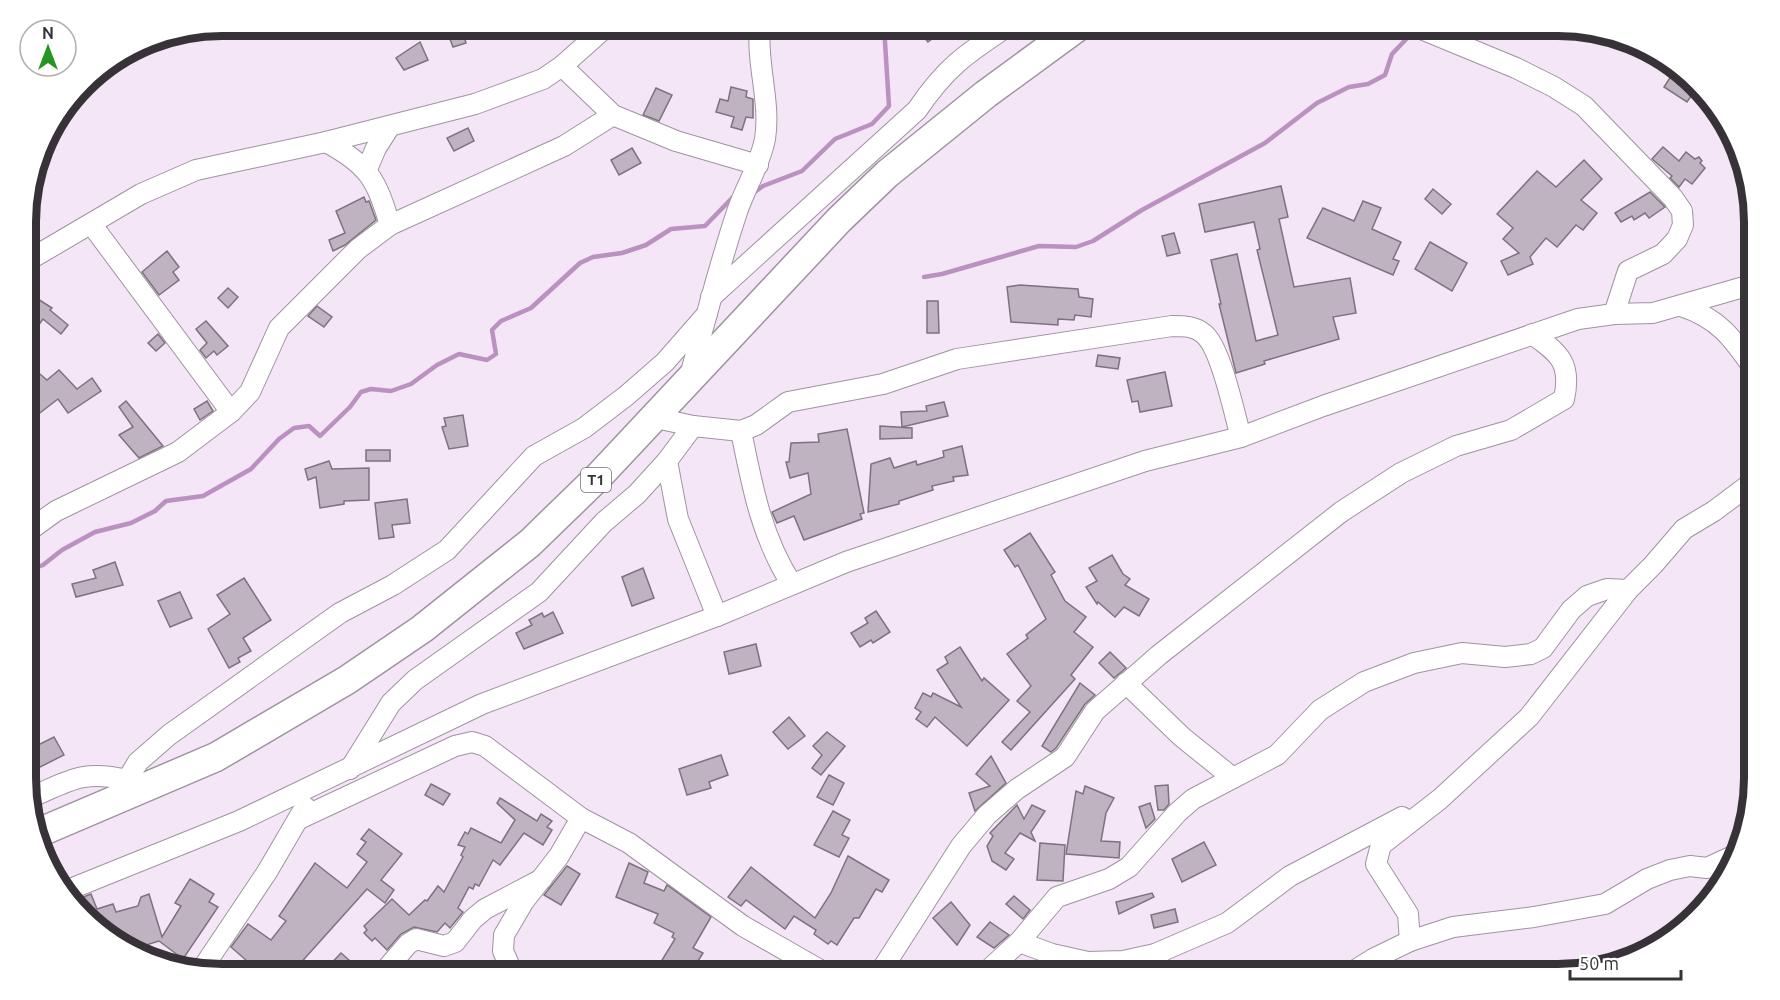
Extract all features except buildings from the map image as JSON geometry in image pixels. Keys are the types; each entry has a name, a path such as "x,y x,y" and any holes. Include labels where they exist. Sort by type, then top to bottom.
{"highway":[{"name":"T1","path":"44,830 120,791 216,758 347,680 422,629 530,543 656,418 690,378 839,220 887,174 986,94 1065,36"}],"street":[{"path":"36,256 141,194 196,170 326,142 475,104 543,79 562,66 596,36"},
{"path":"690,378 741,202 758,165 765,141 768,113 760,63 760,36"},
{"path":"37,795 87,775 102,774 120,791 138,762 169,735 340,613 393,585 447,550 534,456 584,428 665,362 709,306 917,110 939,78 967,53 993,36"},
{"path":"1438,36 1516,68 1554,87 1584,106 1656,180 1682,212 1683,225 1677,239 1664,254 1628,272 1614,314"},
{"path":"562,66 613,115 676,141 758,165"},
{"path":"36,525 56,511 178,452 231,412 250,392 279,328 358,249 390,225 564,146 613,115"},
{"path":"367,169 376,148 390,126"},
{"path":"326,142 349,154 367,169 382,198 390,225"},
{"path":"92,225 231,412"},
{"path":"72,889 123,870 318,785 482,704 717,616 791,583 903,541 1135,465 1241,437 1578,319 1614,314 1653,313 1744,287"},
{"path":"1681,306 1705,314 1721,325 1744,356"},
{"path":"656,418 693,426 741,431 756,425 788,402 883,384 957,359 1172,326 1191,327 1205,334 1218,358 1241,437"},
{"path":"885,964 956,854 987,815 1017,789 1065,757 1095,711 1194,626 1341,512 1401,472 1456,446 1511,430 1564,399 1567,384 1558,353 1532,334"},
{"path":"350,769 391,703 416,680 538,592 604,522 637,494 668,461 693,426"},
{"path":"741,431 762,524 775,559 791,583"},
{"path":"668,461 678,519 717,616"},
{"path":"1410,941 1408,914 1376,864 1381,845 1440,800 1529,717 1628,590 1684,529 1714,511 1744,488"},
{"path":"995,964 1019,942 1057,897 1109,879 1129,867 1185,806 1277,755 1320,710 1364,682 1414,663 1462,653 1505,657 1531,654 1543,648 1571,610 1587,596 1607,589 1628,590"},
{"path":"1126,683 1182,737 1233,778"},
{"path":"299,819 433,755 472,742 485,746 581,818 629,843 743,926 810,964"},
{"path":"206,963 267,872 318,785"},
{"path":"1019,942 1052,954 1088,962 1123,962 1155,954 1227,923 1306,866 1440,800"},
{"path":"509,964 503,951 504,935 524,901 542,879 581,818"},
{"path":"1364,964 1410,941 1453,927 1534,917 1605,904 1647,879 1670,870 1690,866 1707,868 1725,860"},
{"path":"391,964 408,944 416,939 444,946 454,942 485,909 542,879"},
{"path":"1155,954 1160,964"}],"waterway":[{"path":"752,194 763,186 802,171 835,139 872,124 889,106 885,36"},
{"path":"924,277 1039,246 1076,247 1093,241 1142,210 1265,143 1317,103 1349,87 1368,84 1385,75 1392,54 1409,36"},
{"path":"36,568 95,532 131,523 155,511 166,501 203,496 251,469 279,439 294,428 309,426 320,436 350,407 361,392 371,389 391,391 411,384 437,365 459,354 487,360 496,354 492,330 501,321 531,308 580,263 593,257 622,253 646,245 671,229 705,226 733,197 735,198"}]}
